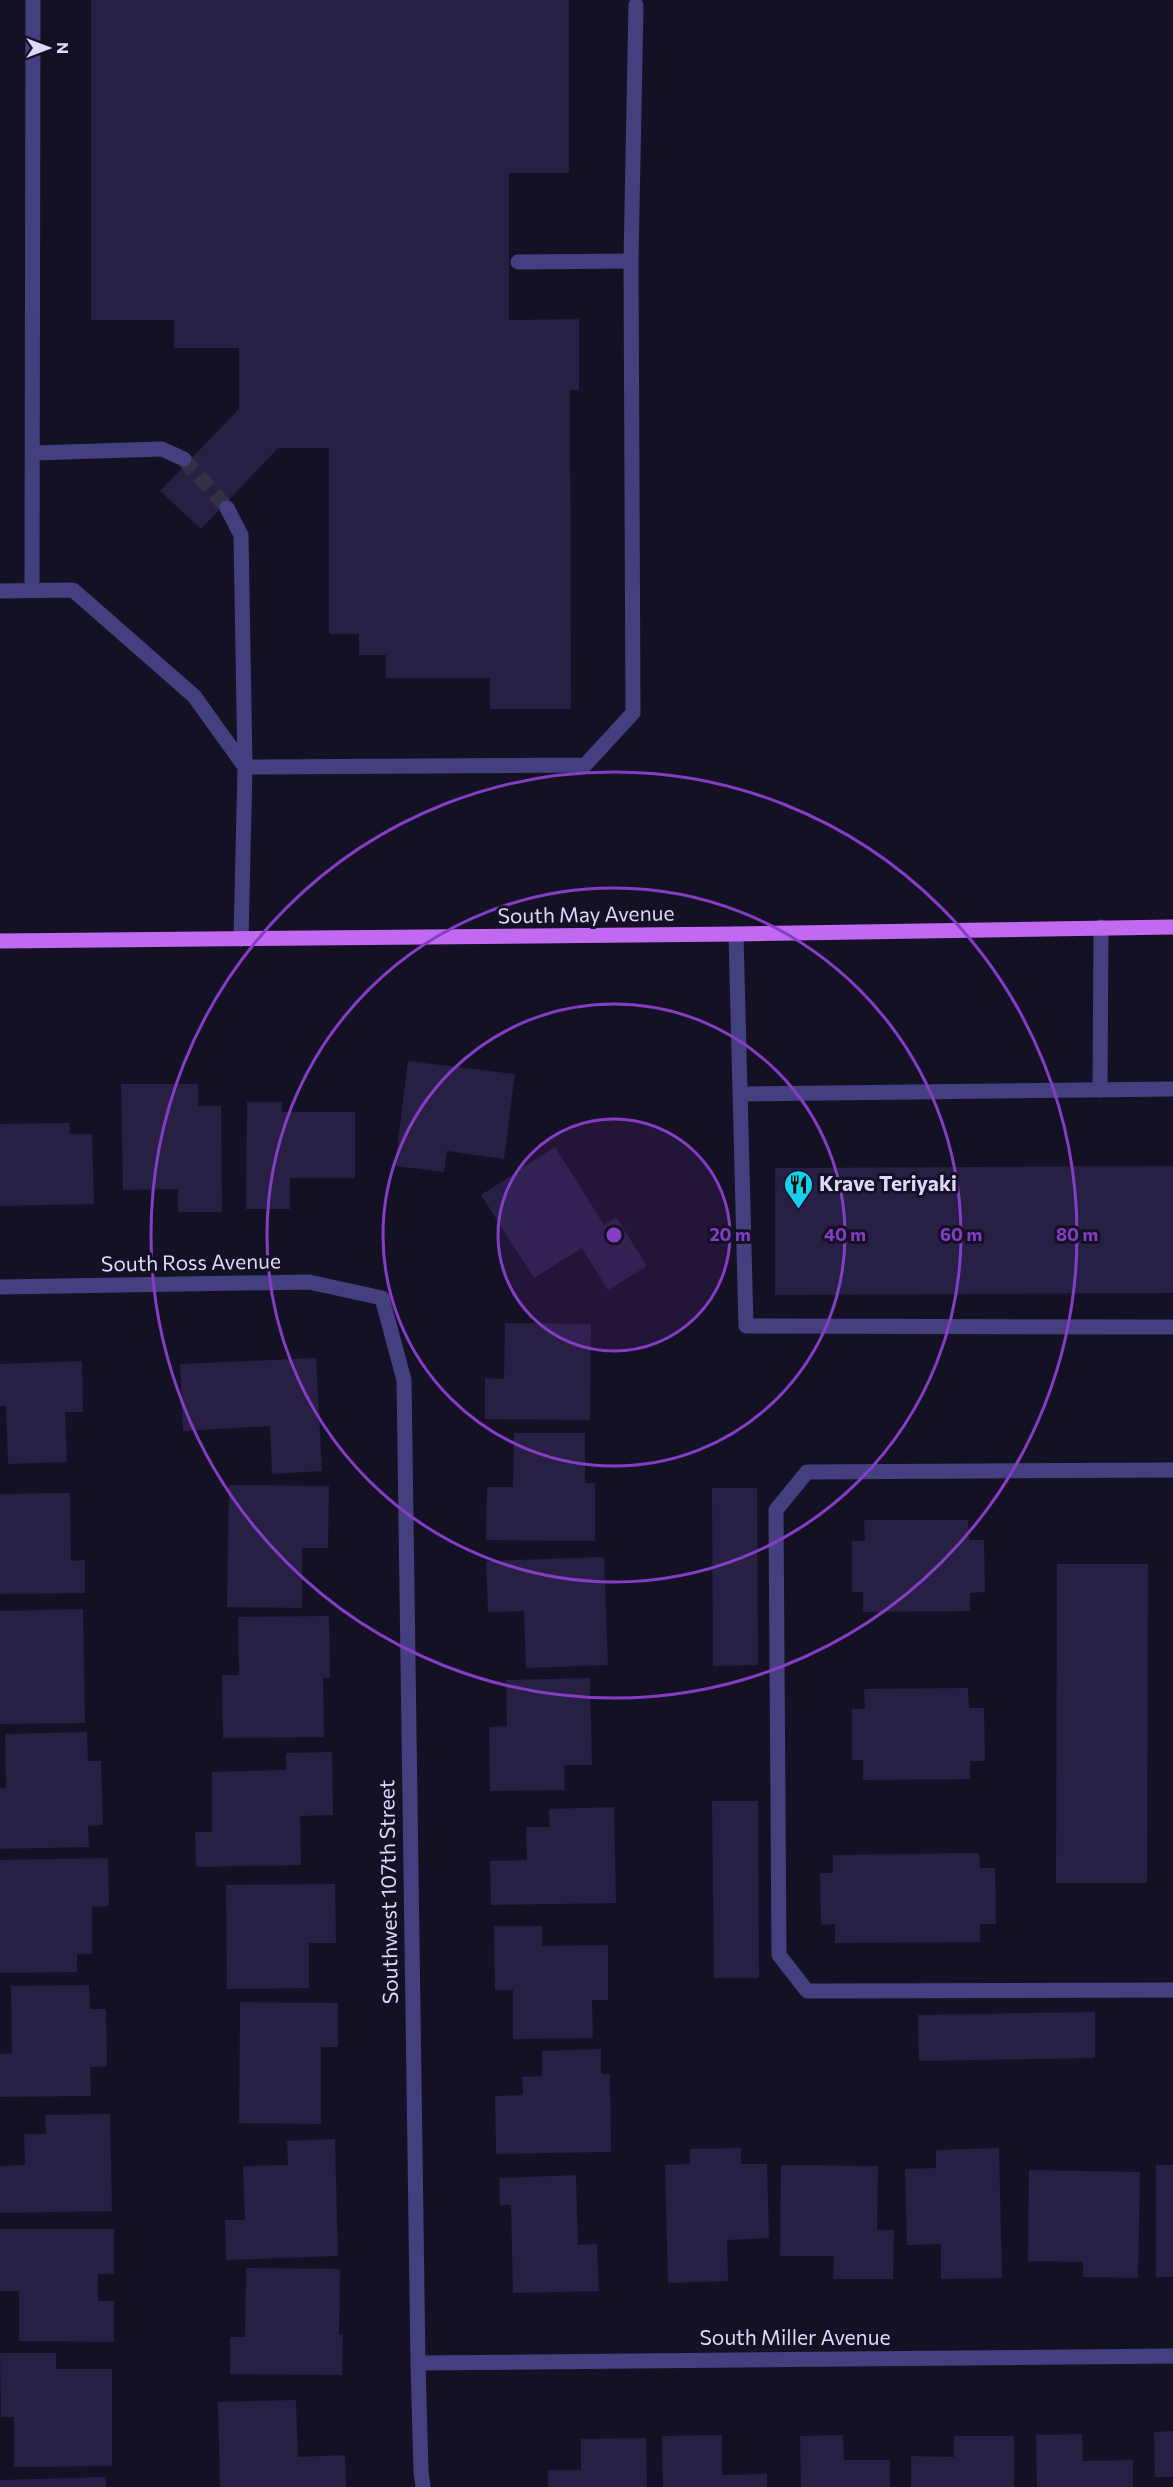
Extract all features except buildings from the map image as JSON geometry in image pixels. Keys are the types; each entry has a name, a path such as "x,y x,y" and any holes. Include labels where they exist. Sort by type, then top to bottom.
{"main road":[{"name":"South May Avenue","path":"0,942 1173,927"}],"street":[{"path":"32,590 33,0"},
{"path":"244,767 585,765 633,712 631,261 636,4"},
{"path":"519,262 631,261"},
{"path":"33,453 162,449 184,459"},
{"path":"227,508 241,535 244,767 241,939"},
{"path":"0,591 73,590 194,696 244,767"},
{"path":"1101,927 1101,1090"},
{"path":"736,934 746,1326 1173,1327"},
{"path":"741,1094 1173,1089"},
{"name":"South Ross Avenue","path":"0,1287 309,1282 382,1298"},
{"name":"Southwest 107th Street","path":"382,1298 404,1380 418,2363 423,2487"},
{"path":"1173,1470 807,1472 776,1510 779,1955 807,1991 1173,1990"},
{"name":"South Miller Avenue","path":"418,2363 1173,2356"}],"tunnel":[{"path":"184,459 227,508"}],"place":[{"name":"Krave Teriyaki","path":"798,1210"}]}
